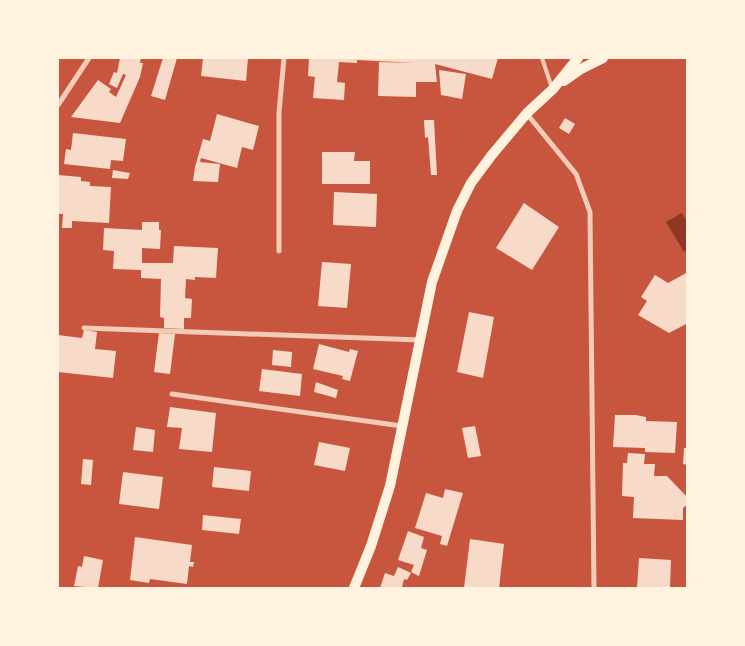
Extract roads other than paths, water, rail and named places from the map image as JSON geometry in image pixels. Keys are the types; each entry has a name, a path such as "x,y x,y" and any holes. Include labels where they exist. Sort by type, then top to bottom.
{"main road":[{"path":"553,89 578,58"},
{"path":"354,588 371,546 390,486 432,282 457,211 471,183 527,113 553,89 581,69 603,58"}],"street":[{"path":"58,105 89,58"},
{"path":"279,251 279,112 284,58"},
{"path":"527,113 576,174 590,212 594,588"},
{"path":"84,328 420,340"},
{"path":"172,394 402,426"}],"lane":[{"path":"542,58 553,89"}]}
